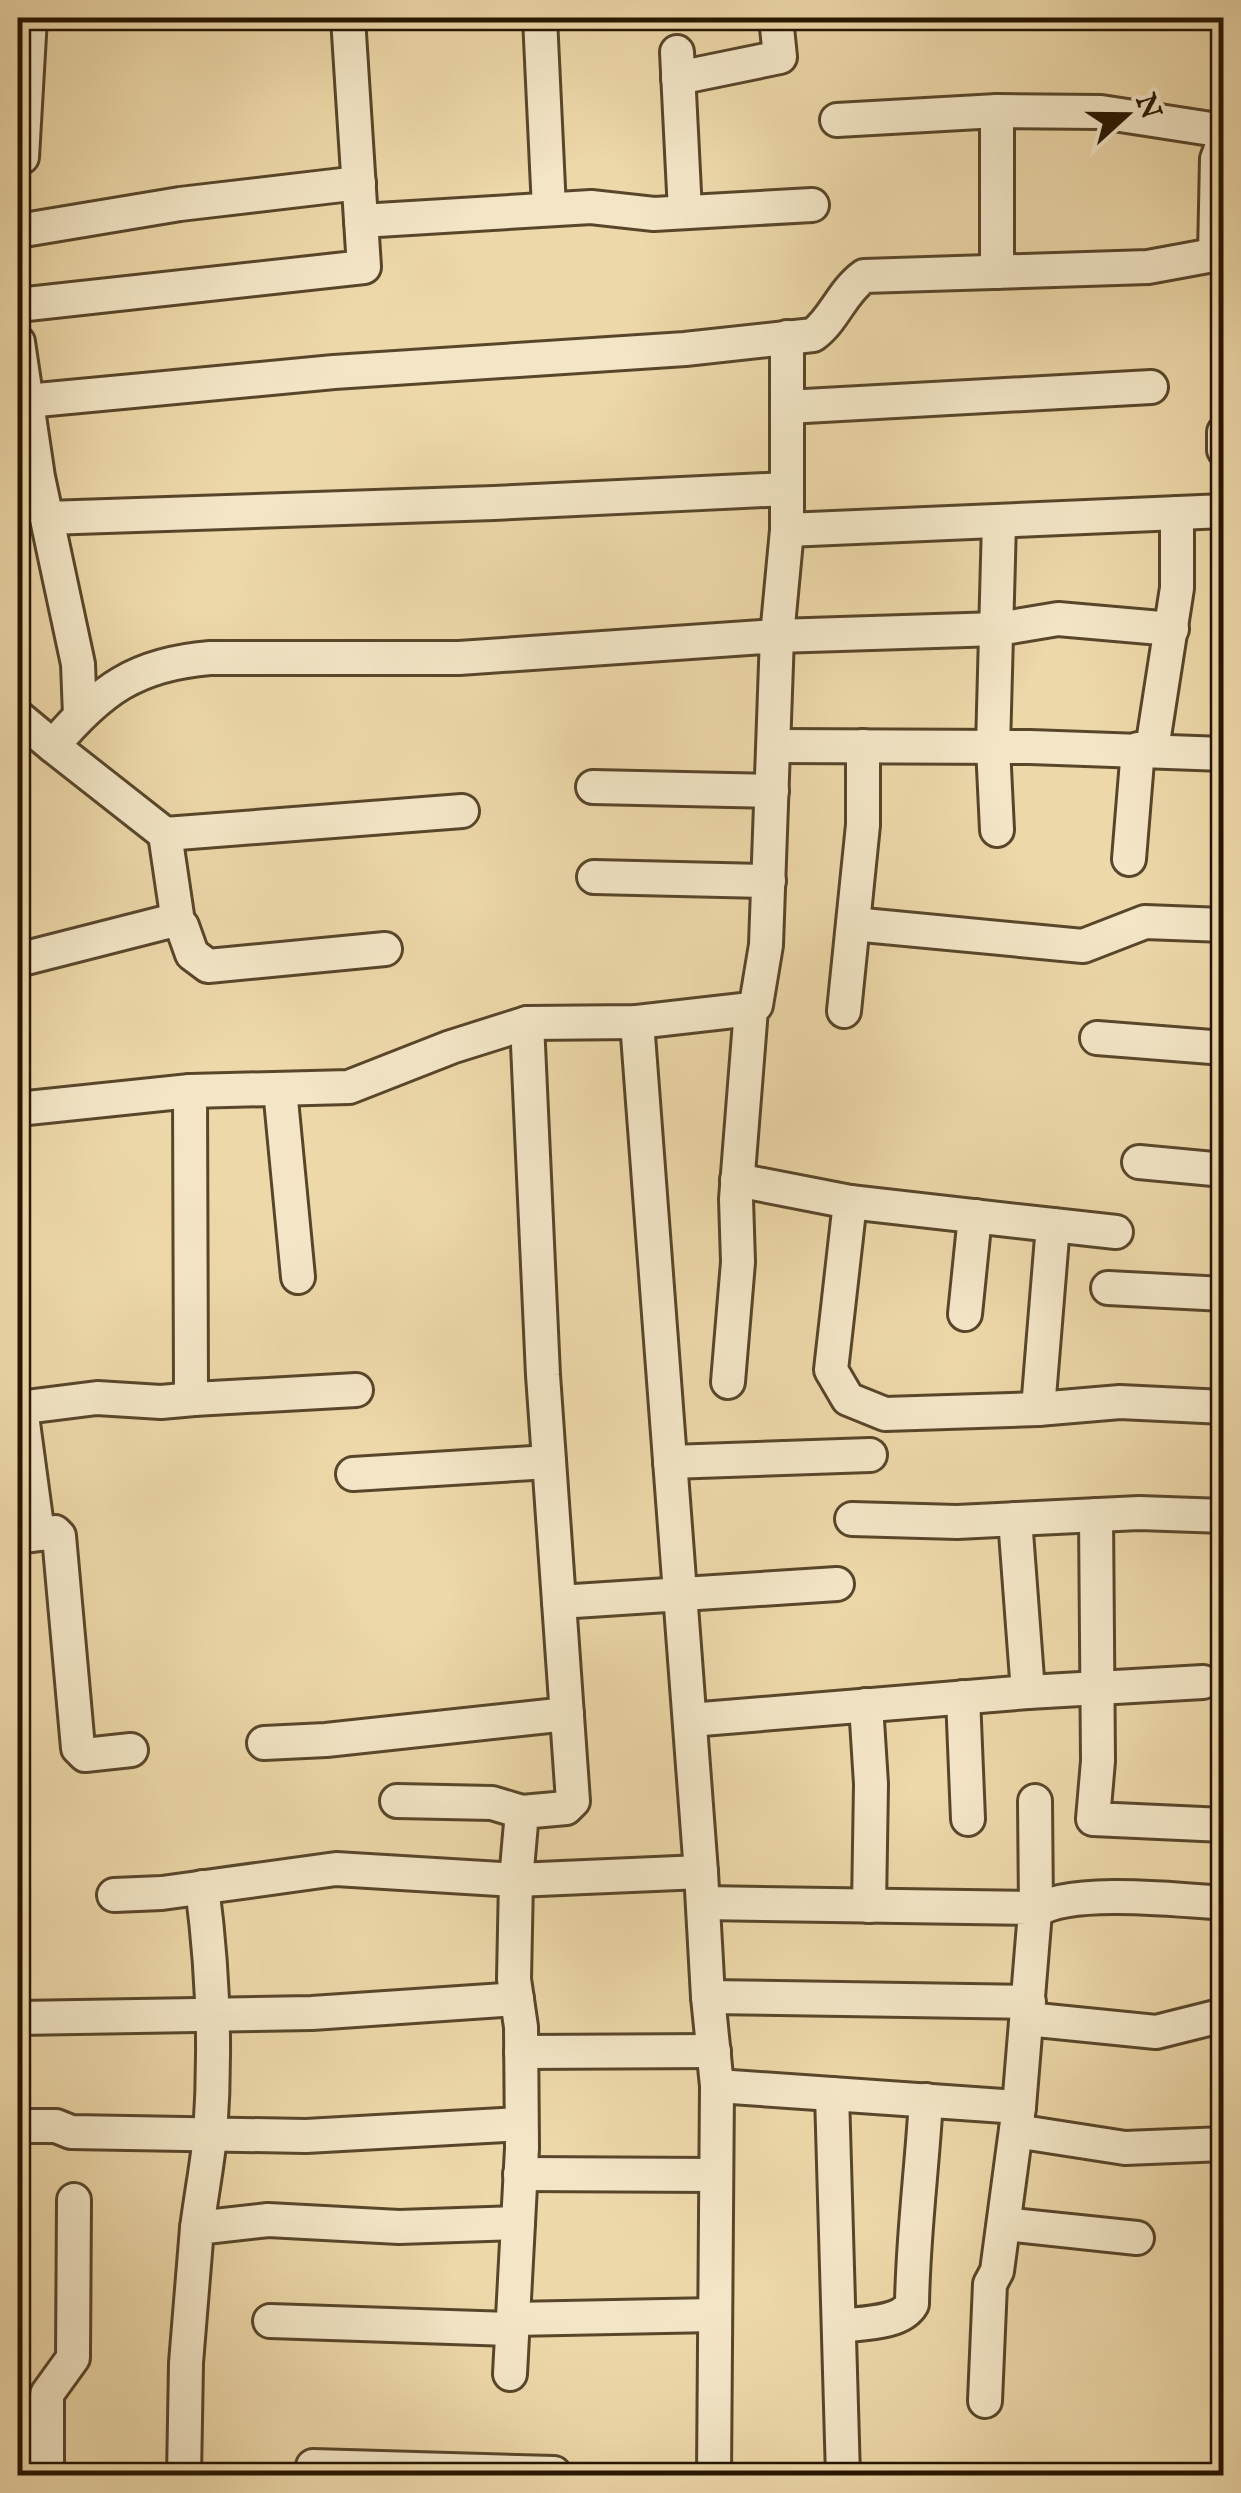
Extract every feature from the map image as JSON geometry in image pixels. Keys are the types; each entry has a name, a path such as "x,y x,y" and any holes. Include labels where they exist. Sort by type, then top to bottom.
{"street":[{"path":"22,158 30,18"},
{"path":"18,306 364,268 348,18"},
{"path":"540,18 549,210"},
{"path":"686,212 677,65 780,57 776,18"},
{"path":"997,111 997,272"},
{"path":"837,120 997,111 1100,112 1224,131"},
{"path":"27,400 334,372 685,349 812,335 824,326 848,288 864,276 1148,267 1219,253 1217,159 1224,140"},
{"path":"18,231 180,204 358,182"},
{"path":"361,221 590,207 654,214 812,206"},
{"path":"18,1109 190,1091 349,1087 451,1047 527,1024 637,1022 756,1005 769,881 777,636 787,530 787,338"},
{"path":"19,358 78,664 80,714"},
{"path":"787,407 1151,387"},
{"path":"1223,435 1224,450"},
{"path":"47,518 494,504 786,488"},
{"path":"787,530 1224,511"},
{"path":"1130,859 1145,749 1172,629 1178,513"},
{"path":"997,830 993,747 999,522"},
{"path":"54,746 80,714 136,675 172,661 460,658 777,636 998,629 1058,619 1172,629"},
{"path":"18,717 166,834 462,811"},
{"path":"774,746 1145,749 1224,754"},
{"path":"844,1011 863,825 862,746"},
{"path":"593,787 772,791"},
{"path":"166,834 178,922 192,954 208,966 384,949"},
{"path":"594,877 769,881"},
{"path":"18,960 178,922"},
{"path":"854,924 1083,946 1146,922 1224,924"},
{"path":"728,1382 750,1008"},
{"path":"637,1022 717,2086 714,2476"},
{"path":"397,1801 492,1803 522,1812 566,1808 573,1801 549,1462 527,1024"},
{"path":"1098,1038 1224,1048"},
{"path":"280,1089 298,1277"},
{"path":"190,1091 194,1400"},
{"path":"1139,1162 1224,1170"},
{"path":"738,1180 850,1202 1116,1232"},
{"path":"850,1202 831,1370 848,1400 884,1414 1120,1402 1224,1407"},
{"path":"965,1314 975,1216"},
{"path":"1038,1408 1053,1224"},
{"path":"1108,1288 1224,1294"},
{"path":"131,1750 86,1755 78,1748 60,1536 54,1532 28,1536 19,1408 97,1398 161,1402 356,1390"},
{"path":"670,1462 870,1455"},
{"path":"353,1474 549,1462"},
{"path":"852,1519 957,1522 1138,1513 1224,1516"},
{"path":"1096,1515 1098,1761 1093,1819 1224,1825"},
{"path":"1016,1519 1028,1692"},
{"path":"559,1602 837,1584"},
{"path":"690,1720 1028,1692 1204,1682"},
{"path":"964,1697 968,1820"},
{"path":"866,1706 871,1784 869,1906"},
{"path":"264,1743 567,1714"},
{"path":"985,2400 990,2284 997,2271 1004,2224 1028,2010 1036,1910 1035,1801"},
{"path":"510,2374 520,2174 521,2052 514,1979 522,1812"},
{"path":"114,1896 336,1869 702,1888 869,1906 1033,1910 1052,1903 1123,1898 1224,1902"},
{"path":"184,2476 186,2362 196,2228 210,2136 211,1955 202,1888"},
{"path":"708,1997 1028,2010 1156,2032 1224,2015"},
{"path":"18,2018 212,2016 517,1999"},
{"path":"521,2052 714,2052"},
{"path":"717,2086 926,2100 1018,2119 1125,2148 1224,2144"},
{"path":"832,2094 843,2476"},
{"path":"839,2326 901,2316 910,2310 912,2242 922,2183 926,2100"},
{"path":"18,2126 49,2125 71,2132 306,2136 521,2124"},
{"path":"520,2174 716,2175"},
{"path":"48,2476 48,2394 73,2358 74,2200"},
{"path":"196,2228 268,2220 399,2227 518,2224"},
{"path":"1004,2224 1137,2238"},
{"path":"270,2321 513,2324 715,2316"},
{"path":"313,2466 415,2472 554,2473"}]}
